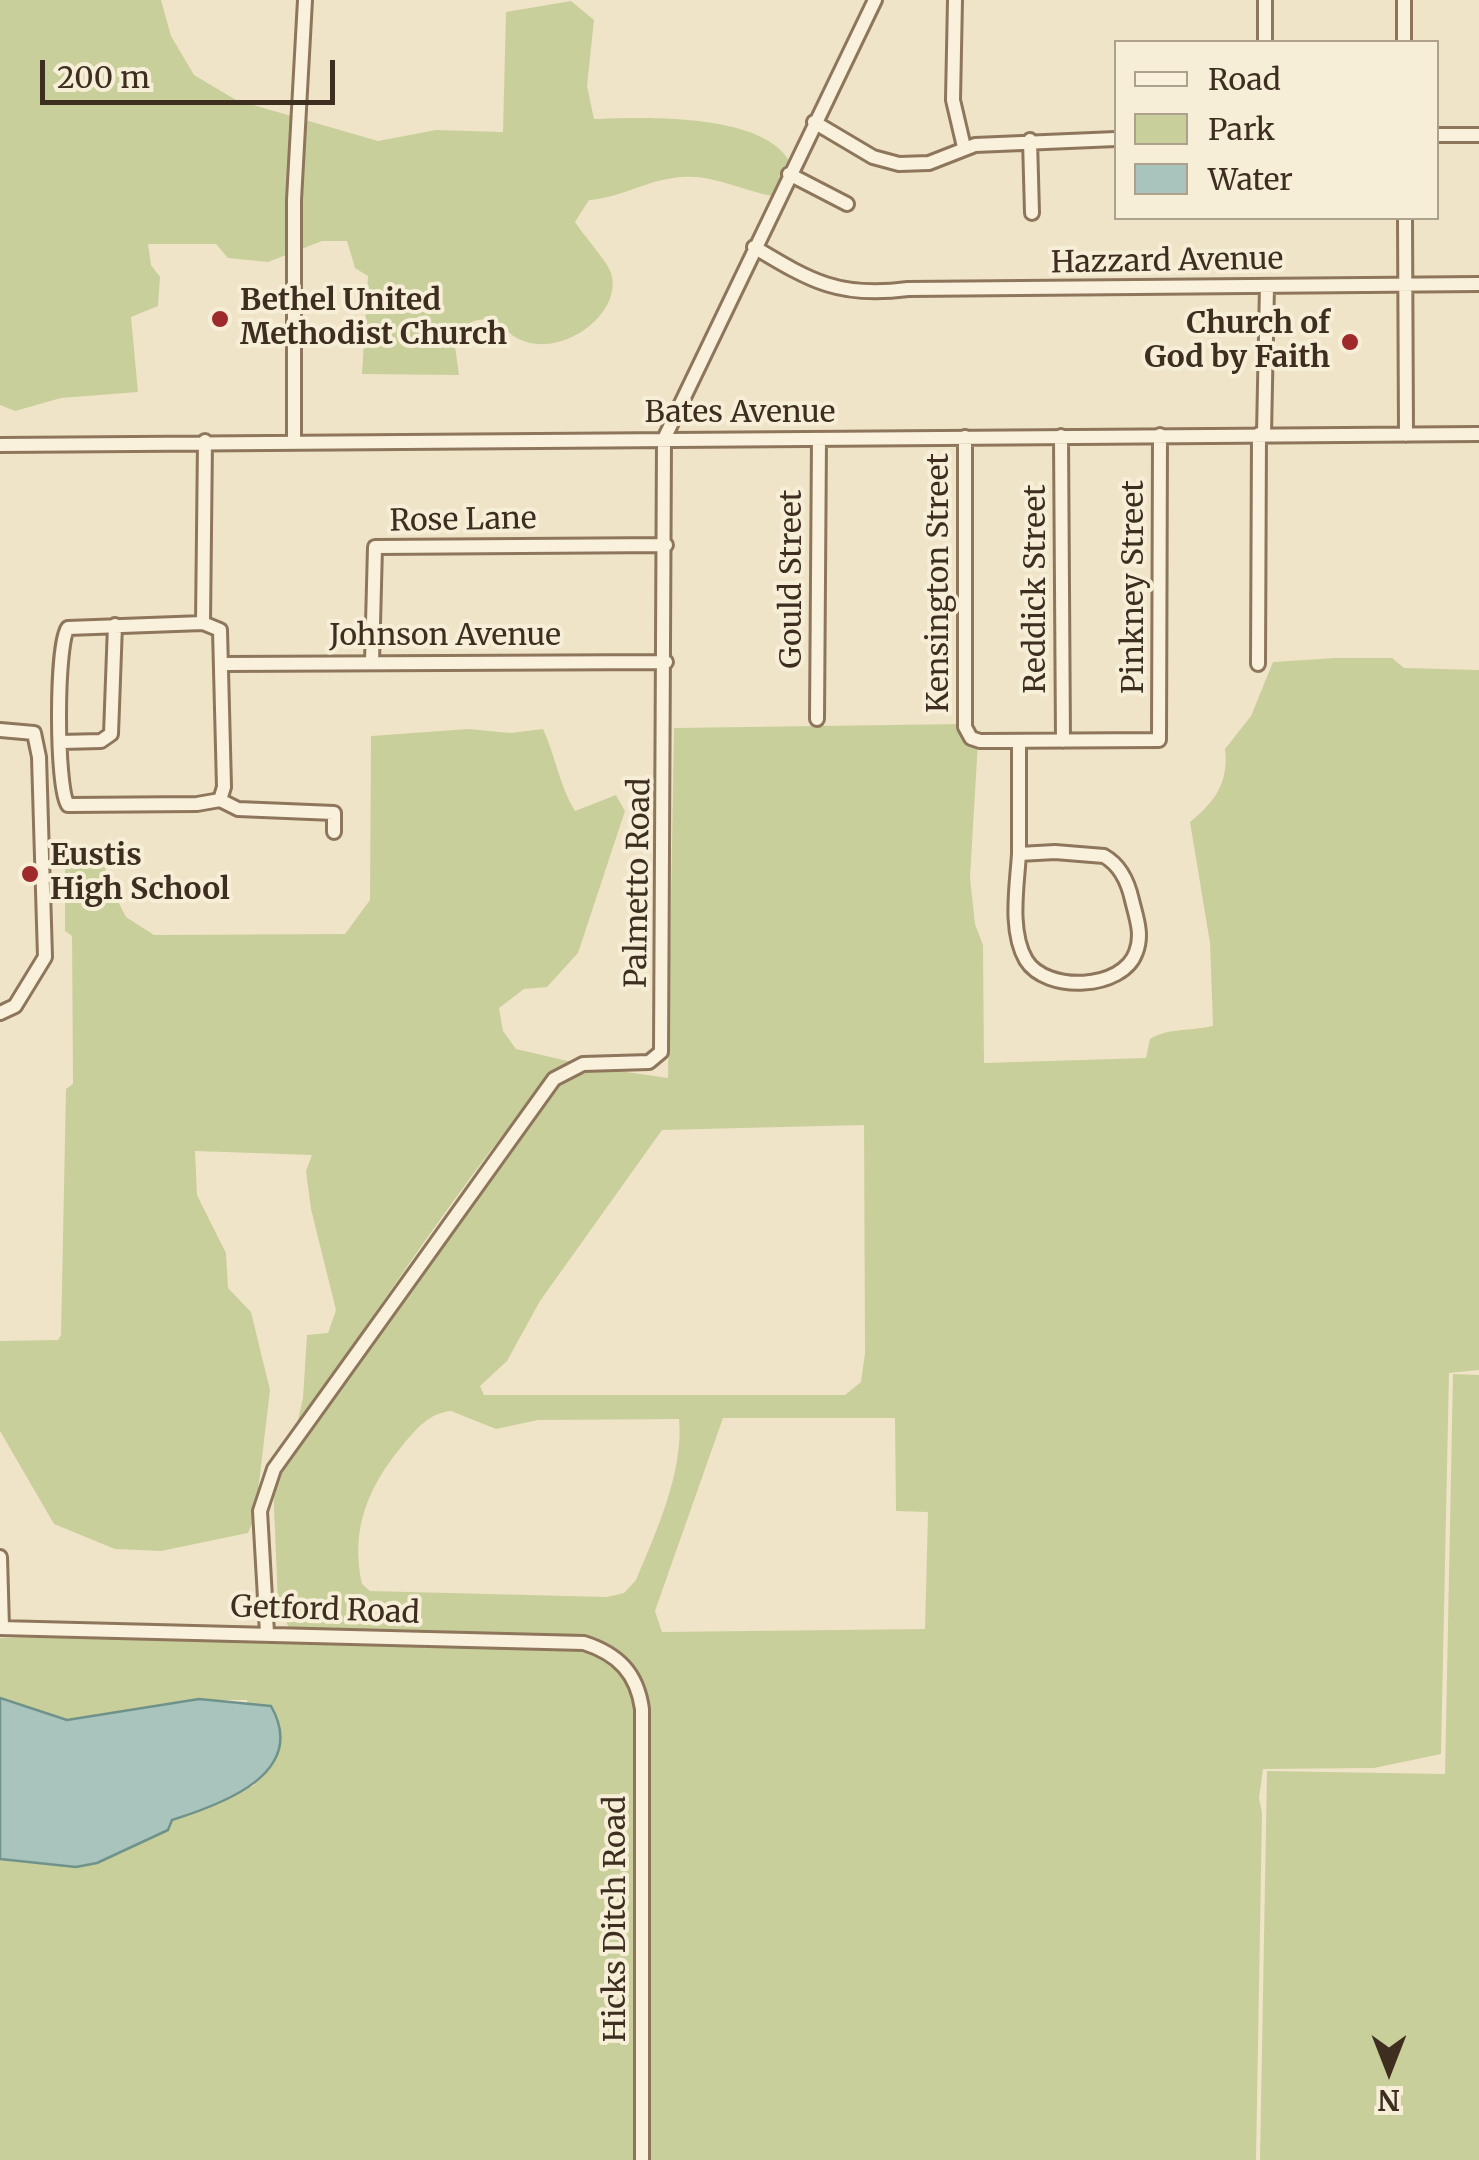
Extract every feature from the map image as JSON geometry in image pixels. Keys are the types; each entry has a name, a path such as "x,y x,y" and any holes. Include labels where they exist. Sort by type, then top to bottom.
{"street":[{"path":"294,440 294,200 305,0"},
{"name":"Palmetto Road","path":"267,1633 260,1511 274,1469 554,1079 584,1064 649,1062 660,1052 666,662 664,439 876,0"},
{"path":"955,0 953,100 964,147"},
{"path":"1265,0 1265,40"},
{"path":"1404,0 1404,40"},
{"path":"814,122 872,157 898,164 929,163 964,147 1030,140 1114,139"},
{"path":"1439,135 1479,135"},
{"path":"1030,140 1032,213"},
{"path":"789,174 847,204"},
{"path":"1406,220 1406,435"},
{"name":"Hazzard Avenue","path":"754,247 822,283 855,294 1479,284"},
{"path":"1258,664 1267,286"},
{"name":"Bates Avenue","path":"0,445 1479,434"},
{"name":"Pinkney Street","path":"1159,740 1160,435"},
{"name":"Reddick Street","path":"1061,436 1063,741"},
{"name":"Kensington Street","path":"965,437 965,727 972,738 1159,740"},
{"name":"Gould Street","path":"817,720 819,439"},
{"path":"203,623 205,441"},
{"name":"Rose Lane","path":"372,662 375,546 666,545"},
{"path":"220,800 224,787 220,630 203,623 68,628 63,635 60,660 61,742 64,798 74,806 220,800 238,810 334,814 334,832"},
{"path":"61,742 92,742 111,734 115,625"},
{"name":"Johnson Avenue","path":"223,664 666,662"},
{"path":"0,730 34,733 40,757 45,957 16,1006 0,1013"},
{"path":"1019,741 1018,935 1032,968 1050,979 1078,981 1110,978 1127,968 1137,951 1140,930 1130,893 1116,865 1096,854 1019,854"},
{"path":"0,1558 1,1628"},
{"name":"Getford Road","path":"1,1628 584,1642 622,1662 634,1679"},
{"name":"Hicks Ditch Road","path":"634,1679 642,1710 642,2160"}],"green space":[{"path":"0,0 161,0 171,36 194,75 236,100 378,141 436,130 503,132 506,12 571,1 594,20 587,86 594,119 669,119 727,126 773,144 788,159 773,196 712,179 686,177 589,200 575,222 611,273 612,291 605,308 592,323 556,343 535,344 516,337 499,322 473,322 454,339 459,375 362,374 368,276 355,268 347,241 322,241 268,262 228,258 216,244 148,244 151,265 160,277 158,306 131,317 138,392 61,398 15,411 0,405"},
{"path":"1392,658 1404,668 1479,670 1479,1370 1449,1373 1441,1754 1374,1768 1263,1769 1259,1798 1262,1813 1256,2160 647,2160 645,1693 636,1673 607,1646 586,1637 289,1628 278,1604 273,1483 558,1083 599,1068 668,1078 674,728 963,724 978,741 970,878 975,924 983,945 984,1063 1146,1058 1150,1039 1157,1035 1213,1026 1210,943 1190,822 1218,790 1225,772 1225,749 1251,716 1273,662","holes":["864,1125 865,1353 861,1382 845,1395 484,1395 480,1386 507,1361 540,1301 662,1130","451,1411 496,1429 538,1420 679,1419 677,1459 667,1501 636,1580 624,1593 607,1597 370,1591 362,1584 358,1545 371,1493 412,1434 443,1412","723,1418 895,1418 896,1511 928,1512 925,1629 662,1632 655,1611"]},
{"path":"468,729 510,733 543,729 575,811 616,795 625,811 578,953 547,987 524,989 499,1008 503,1031 516,1049 572,1062 549,1081 476,1170 296,1429 303,1398 307,1335 328,1333 336,1310 311,1209 306,1171 312,1155 195,1151 197,1195 226,1253 228,1288 251,1312 270,1390 255,1517 248,1533 161,1551 115,1549 54,1524 0,1431 0,1341 58,1340 61,1335 66,1089 73,1084 72,936 65,931 65,846 102,852 108,882 126,917 154,935 345,934 370,900 371,736"},
{"path":"1453,1374 1479,1375 1479,2160 1260,2160 1267,1771 1445,1774"},
{"path":"88,1636 584,1648 613,1664 630,1688 637,1710 637,2160 0,2160 0,1859 76,1867 97,1863 167,1830 172,1820 255,1785 247,1700 199,1700 67,1720 0,1698 0,1638"}],"water":[{"path":"0,1698 67,1720 199,1699 271,1706 280,1729 279,1750 270,1767 236,1795 172,1820 168,1830 97,1863 76,1867 0,1859"}],"place":[{"name":"Bethel United Methodist Church","path":"220,319"},
{"name":"Church of God by Faith","path":"1350,342"},
{"name":"Eustis High School","path":"30,874"}]}
